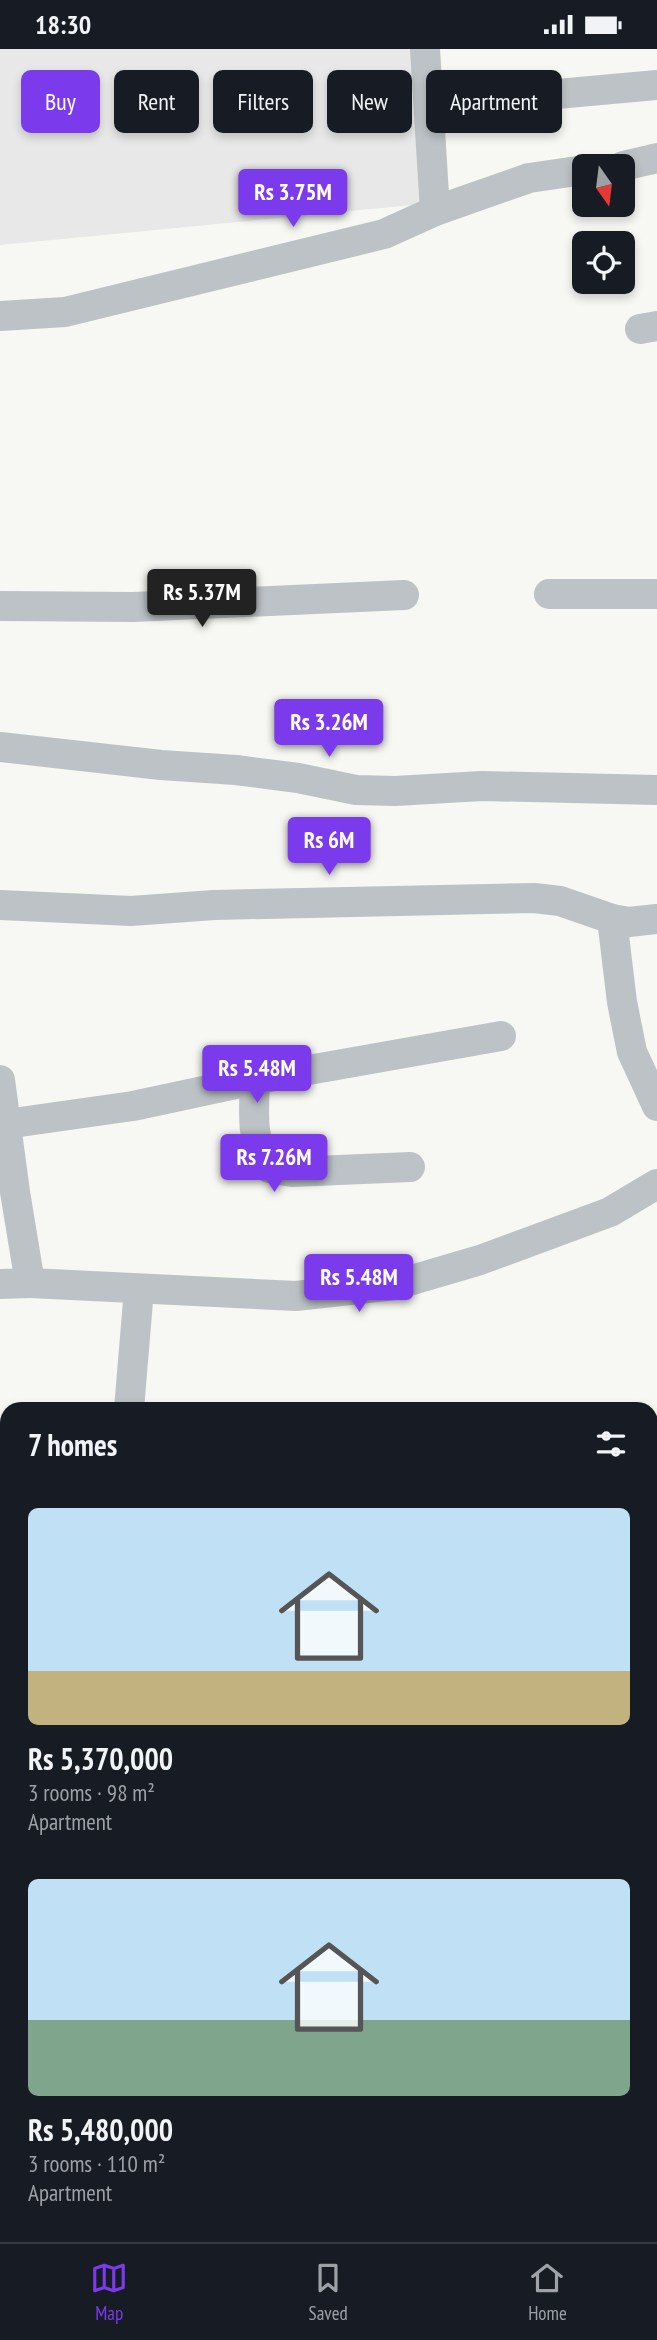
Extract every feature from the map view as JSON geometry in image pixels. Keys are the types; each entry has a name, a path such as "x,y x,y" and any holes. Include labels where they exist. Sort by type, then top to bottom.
{"street":[{"path":"425,49 435,211"},
{"path":"562,94 657,85"},
{"path":"635,163 657,158"},
{"path":"0,316 65,312 384,234 435,211 529,178 572,172"},
{"path":"0,606 133,607 404,594"},
{"path":"549,594 657,594"},
{"path":"0,747 161,765 236,770 298,778 356,790 395,791 482,786 657,790"},
{"path":"0,905 131,911 214,905 534,898 560,901 629,922 657,919"},
{"path":"612,919 622,1002 632,1052 657,1106"},
{"path":"6,1123 133,1106 255,1080 501,1036"},
{"path":"0,1080 30,1283"},
{"path":"255,1080 254,1127 259,1153 269,1168 292,1172 410,1167"},
{"path":"0,1283 296,1296 395,1285 480,1260 610,1212 657,1184"},
{"path":"130,1402 139,1289"}],"shaded area":[{"path":"0,49 435,49 436,70 426,70 426,133 439,133 443,202 0,245"}]}
